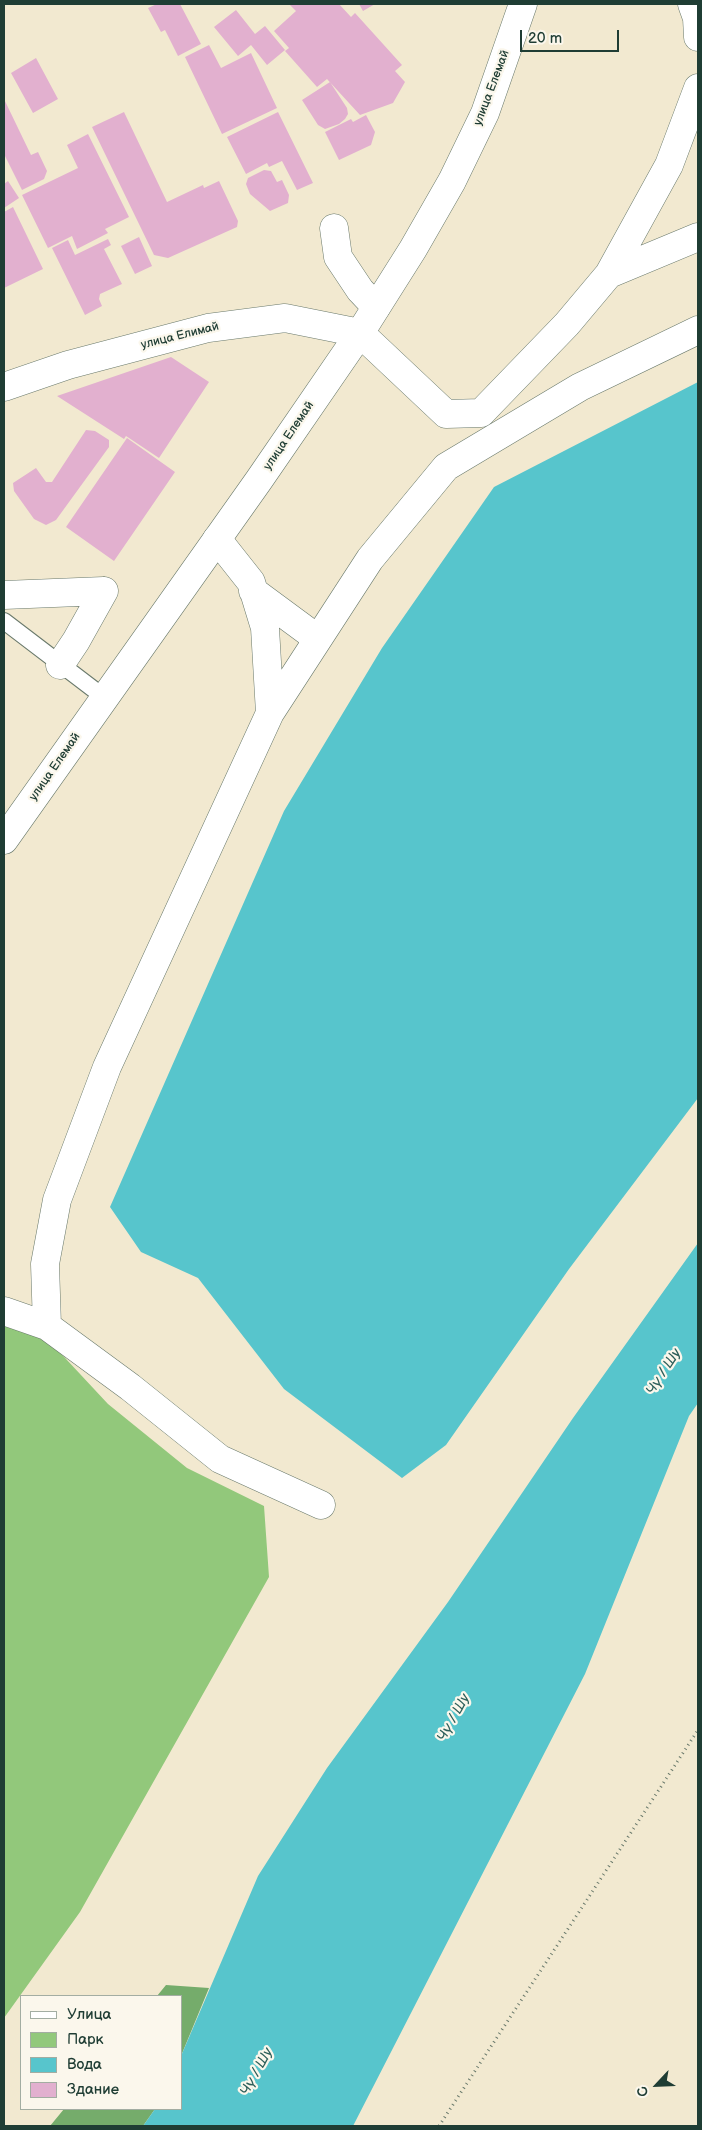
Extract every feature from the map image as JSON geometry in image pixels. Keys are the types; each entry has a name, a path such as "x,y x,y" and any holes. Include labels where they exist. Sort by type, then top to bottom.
{"street":[{"name":"улица Елемай","path":"4,840 360,333 413,249 452,181 485,113 524,4"},
{"path":"692,4 697,18 698,38"},
{"path":"360,333 446,414 480,413 567,324 610,274 669,165 698,88"},
{"path":"334,228 338,257 360,290 376,307"},
{"path":"610,274 698,237"},
{"name":"улица Елимай","path":"4,387 68,365 208,328 285,318 360,333"},
{"path":"47,1326 45,1264 57,1200 107,1067 270,713 370,558 446,467 580,387 698,330"},
{"path":"217,539 251,582 265,628 270,713"},
{"path":"4,595 104,591 76,642 60,665"},
{"path":"253,591 318,639"},
{"path":"4,1310 47,1326 130,1387 220,1459 321,1505"}],"lane":[{"path":"4,621 105,698"}],"path":[{"path":"439,2126 698,1730"}],"green space":[{"path":"4,1316 39,1330 108,1404 187,1468 264,1506 269,1577 80,1912 4,2018"},
{"path":"166,1985 209,1988 182,2054 182,1995 158,1995"},
{"path":"63,2110 154,2110 143,2126 50,2126"}],"water":[{"path":"698,382 698,1098 569,1269 446,1445 402,1478 284,1389 198,1278 141,1252 110,1207 284,811 382,648 494,487"},
{"name":"Чү / Шу","path":"698,1243 698,1403 689,1416 585,1674 353,2126 143,2126 154,2110 182,2110 182,2054 258,1876 327,1768 448,1602 573,1418"}],"building":[{"path":"157,4 180,4 201,44 178,56 165,30 161,32 148,8"},
{"path":"289,4 339,4 351,17 355,13 402,65 395,71 405,82 393,103 360,115 327,79 317,87 285,51 289,48 274,31 296,11"},
{"path":"359,4 375,4 363,11"},
{"path":"236,10 255,34 265,26 285,50 267,65 251,45 238,56 214,27"},
{"path":"209,45 221,68 251,53 277,108 222,134 185,57"},
{"path":"36,58 58,99 33,113 11,73"},
{"path":"330,82 347,108 348,114 339,124 325,129 318,125 302,100"},
{"path":"4,99 31,155 38,152 47,171 44,179 22,190 4,154"},
{"path":"124,112 167,202 203,185 204,188 219,181 238,221 237,227 168,258 154,255 92,127"},
{"path":"278,112 313,183 297,190 282,161 269,167 267,163 246,174 227,137"},
{"path":"366,115 375,132 371,145 339,160 325,132 351,119 353,122"},
{"path":"88,134 129,217 105,229 108,233 77,249 72,236 48,248 22,195 78,168 67,145"},
{"path":"264,170 271,171 277,182 282,180 289,195 288,203 270,211 250,194 246,184 248,178"},
{"path":"8,181 19,198 4,208 4,184"},
{"path":"13,207 43,269 4,288 4,212"},
{"path":"139,237 152,266 135,274 121,246"},
{"path":"108,239 111,245 104,249 122,284 100,294 99,299 102,306 85,315 52,248 68,240 75,255"},
{"path":"171,357 209,382 159,458 126,436 124,439 57,396"},
{"path":"86,430 95,431 109,440 109,447 56,520 46,525 34,519 14,491 13,483 36,468 46,482 52,482"},
{"path":"127,438 175,472 114,561 66,527"}]}
